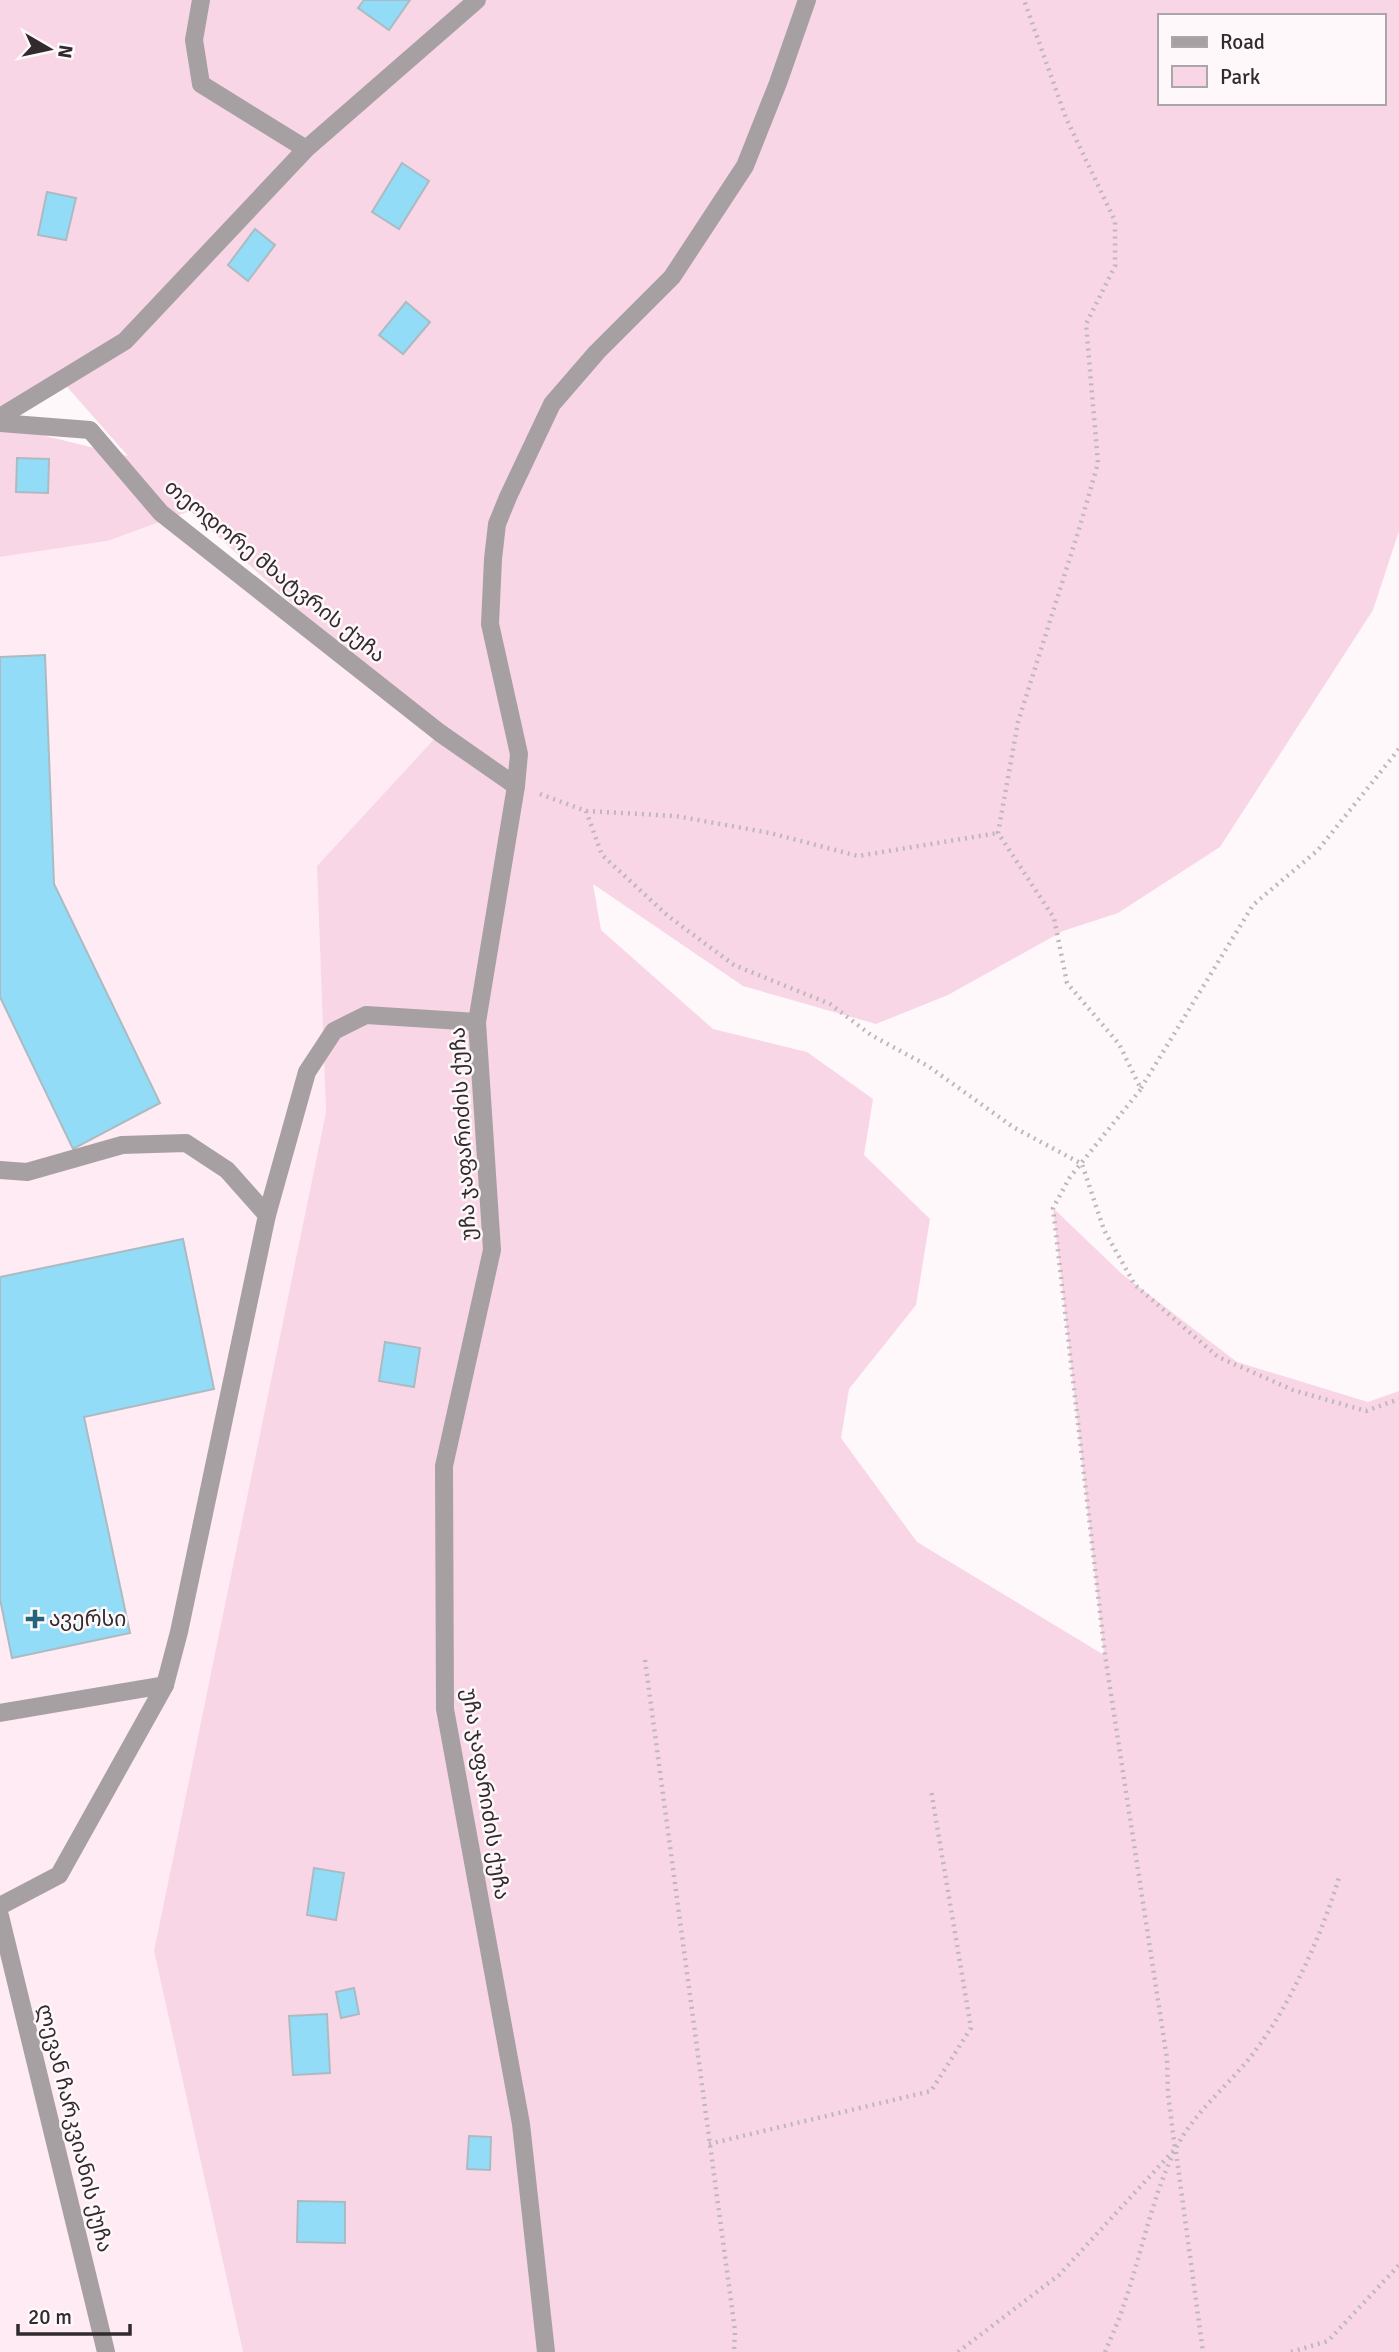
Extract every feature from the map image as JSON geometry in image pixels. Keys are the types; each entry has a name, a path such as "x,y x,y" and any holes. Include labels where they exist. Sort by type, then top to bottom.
{"street":[{"path":"201,0 194,40 201,83 306,149"},
{"path":"0,417 125,341 306,149 477,0"},
{"name":"უჩა ჯაფარიძის ქუჩა","path":"547,2352 521,2124 445,1709 444,1466 492,1250 477,1022 519,754 490,624 493,559 497,524 552,404 597,352 672,277 745,166 807,0"},
{"name":"თეოდორე მხატვრის ქუჩა","path":"0,423 90,430 161,513 440,733 516,786"},
{"path":"0,1906 59,1875 165,1685 179,1632 267,1215 307,1072 334,1031 366,1015 477,1022"},
{"path":"0,1170 27,1172 122,1144 186,1143 227,1170 267,1215"},
{"path":"0,1713 165,1685"},
{"name":"ლევან ჩარკვიანის ქუჩა","path":"0,1916 106,2352"}],"path":[{"path":"1024,0 1066,118 1115,221 1115,266 1086,324 1098,463 1018,722 998,833 1054,918 1067,983 1119,1044 1141,1089"},
{"path":"1203,2352 1168,2094 1167,2059 1105,1655 1053,1208 1070,1177 1141,1089 1253,905 1318,850 1399,749"},
{"path":"516,786 586,811 676,816 769,833 858,856 998,833"},
{"path":"586,811 602,855 668,916 734,965 830,1003 871,1035 928,1066 1013,1127 1082,1164 1104,1230 1135,1285 1218,1357 1293,1390 1366,1411 1399,1399"},
{"path":"645,1660 735,2332 734,2352"},
{"path":"709,2144 931,2091 971,2028 931,1790"},
{"path":"958,2352 1059,2275 1175,2149 1206,2104 1255,2052 1286,2000 1327,1916 1340,1874"},
{"path":"1105,2352 1123,2308 1154,2204 1175,2149"},
{"path":"1291,2352 1328,2341 1399,2265"}],"shaded area":[{"path":"161,513 440,733 317,866 326,1112 154,1951 243,2352 0,2352 0,557 107,541"}],"green space":[{"path":"0,0 1399,0 1399,531 1373,610 1220,847 1118,913 1063,931 948,995 876,1024 743,986 593,884 601,930 713,1029 807,1052 873,1099 864,1155 930,1219 916,1305 849,1389 841,1438 917,1542 1104,1655 1053,1208 1122,1274 1237,1362 1368,1402 1399,1391 1399,2352 243,2352 154,1951 326,1112 317,866 437,736 190,511 107,541 0,557 0,425 128,456 61,380 0,417"}],"building":[{"path":"364,0 410,0 389,30 358,8"},
{"path":"402,163 429,181 399,229 372,212"},
{"path":"47,192 76,198 66,240 38,235"},
{"path":"255,229 275,245 248,281 228,265"},
{"path":"406,302 430,322 403,354 379,335"},
{"path":"17,458 49,459 48,493 16,492"},
{"path":"45,655 54,884 160,1103 73,1149 0,997 0,657"},
{"path":"183,1239 214,1389 84,1417 130,1633 12,1658 0,1599 0,1277"},
{"path":"385,1342 420,1348 414,1387 379,1381"},
{"path":"314,1868 344,1873 336,1920 307,1915"},
{"path":"354,1988 359,2014 341,2018 336,1992"},
{"path":"327,2014 330,2073 293,2075 289,2016"},
{"path":"469,2136 491,2137 490,2170 467,2169"},
{"path":"298,2201 345,2202 345,2243 297,2242"}],"place":[{"name":"ავერსი","path":"35,1619"}]}
